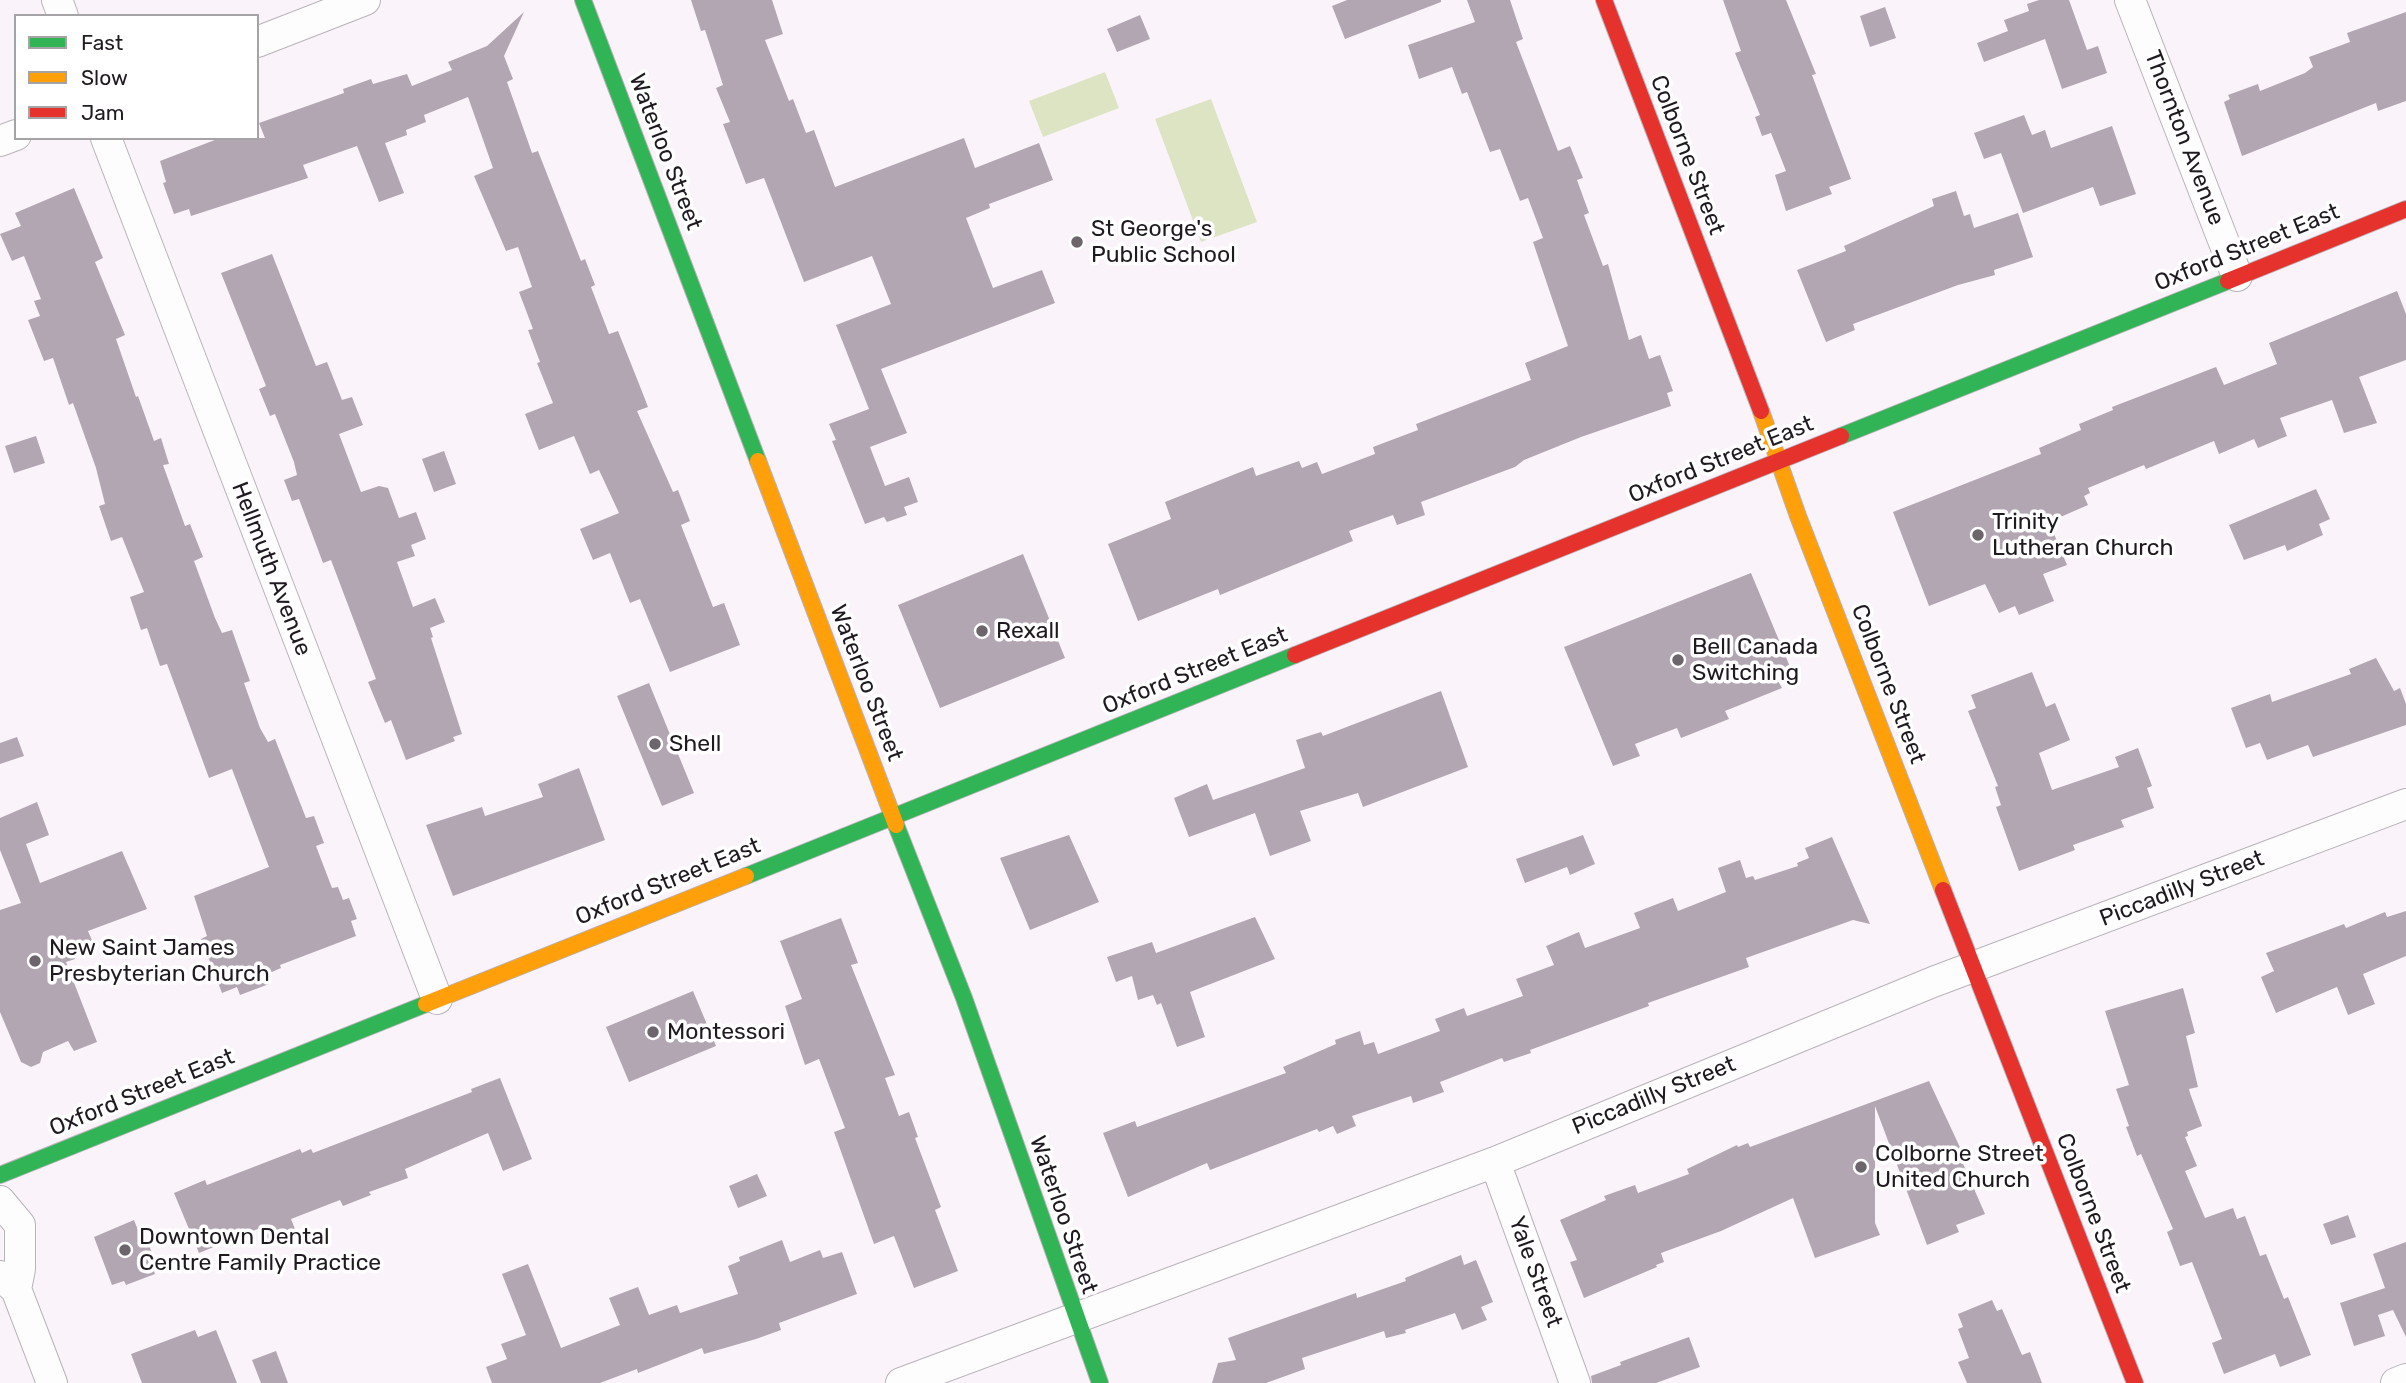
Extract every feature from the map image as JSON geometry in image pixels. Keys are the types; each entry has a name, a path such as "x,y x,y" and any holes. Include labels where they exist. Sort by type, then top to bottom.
{"street":[{"path":"259,41 365,0"},
{"name":"Waterloo Street","path":"583,0 892,816 964,998 1075,1319 1100,1383"},
{"name":"Colborne Street","path":"1604,0 1780,460 1798,516 2135,1383"},
{"name":"Thornton Avenue","path":"2130,0 2237,276"},
{"name":"Hellmuth Avenue","path":"107,140 437,999"},
{"name":"Oxford Street East","path":"0,1175 2406,209"},
{"name":"Piccadilly Street","path":"901,1383 1495,1162 1974,967 2406,804"},
{"name":"Yale Street","path":"1495,1162 1575,1383"},
{"path":"0,1201 20,1225 8,1282 52,1383"},
{"path":"2396,1383 2406,1379"}],"green space":[{"path":"1105,72 1119,108 1043,137 1029,101"},
{"path":"1211,99 1257,222 1201,242 1155,119"}],"building":[{"path":"691,0 772,0 783,34 765,40 789,101 793,99 806,133 814,130 835,187 964,138 975,168 1039,143 1053,180 989,204 990,208 966,218 993,288 1042,270 1055,303 881,369 907,433 870,447 885,486 909,477 918,502 904,507 907,515 887,522 884,517 865,524 832,441 836,440 829,424 869,409 836,325 891,304 872,256 804,282 764,178 746,184 723,124 730,122 716,88 723,85 705,30 701,31"},
{"path":"1347,0 1441,2 1345,39 1332,6"},
{"path":"1467,0 1510,0 1523,39 1516,42 1558,151 1570,146 1583,178 1577,180 1589,213 1584,215 1603,266 1608,264 1629,340 1641,335 1649,359 1660,355 1673,391 1667,393 1671,406 1581,437 1524,460 1515,467 1421,502 1425,515 1397,525 1393,515 1349,531 1353,541 1220,595 1218,589 1138,621 1108,544 1171,519 1165,502 1253,467 1256,476 1299,461 1302,468 1317,462 1322,474 1375,454 1373,447 1418,430 1416,424 1531,380 1525,363 1568,346 1533,242 1543,238 1528,198 1520,201 1500,149 1490,152 1467,92 1462,94 1452,67 1419,79 1408,45 1475,22"},
{"path":"1723,0 1786,0 1816,74 1812,75 1851,179 1829,187 1832,194 1786,211 1775,175 1786,171 1771,133 1762,136 1755,117 1760,115 1735,53 1741,51"},
{"path":"2039,0 2069,0 2087,50 2098,46 2107,73 2062,89 2045,39 1984,62 1977,43 2008,31 2004,20 2029,11 2027,4"},
{"path":"1885,7 1896,38 1870,47 1860,16"},
{"path":"524,12 504,56 513,79 507,82 532,153 538,151 581,261 585,259 595,285 591,287 609,334 618,331 643,394 648,407 637,411 673,492 678,490 690,521 681,525 713,607 724,603 740,645 670,672 640,599 630,603 610,553 593,560 580,529 619,513 599,470 590,474 574,436 539,450 525,414 553,403 537,363 540,362 528,330 533,329 519,292 532,287 518,247 506,251 474,176 493,168 468,97 424,115 426,122 406,130 407,135 385,143 404,193 379,202 357,146 303,165 308,178 191,216 189,209 174,214 163,183 166,182 160,161 215,140 265,138 259,123 344,93 343,89 371,79 373,84 407,74 412,86 452,70 448,62 487,46"},
{"path":"2406,12 2406,101 2378,111 2376,103 2242,156 2224,102 2230,99 2228,95 2258,84 2260,91 2305,73 2313,67 2309,57 2350,42 2347,33"},
{"path":"1140,15 1150,39 1117,52 1107,29"},
{"path":"2024,115 2032,135 2045,130 2051,148 2112,126 2136,194 2100,206 2093,187 2023,213 2001,153 1984,159 1974,133"},
{"path":"74,188 103,258 95,262 125,335 116,339 136,397 138,396 154,441 161,438 169,464 163,465 185,526 190,524 203,557 194,561 215,618 222,633 232,630 250,681 244,683 260,728 268,742 275,739 306,818 314,816 324,843 316,846 332,888 338,887 343,900 349,898 357,919 351,921 356,936 280,965 281,968 265,975 269,984 240,995 237,987 222,993 201,939 207,936 194,896 269,867 232,769 209,778 167,664 160,666 147,628 141,630 130,597 144,592 122,537 111,541 99,506 105,504 96,468 73,403 69,405 53,358 44,361 28,320 40,316 34,301 41,299 24,256 12,261 0,234 21,226 15,213"},
{"path":"1956,191 1964,216 1970,214 1974,228 2018,213 2033,257 1994,270 1995,275 1958,285 1853,324 1855,330 1826,342 1797,270 1846,251 1844,246 1934,206 1932,199"},
{"path":"272,254 316,366 327,362 342,400 352,397 363,425 339,434 361,492 379,486 388,488 399,518 416,512 426,539 411,545 415,556 397,562 413,607 435,598 445,622 430,628 431,638 462,734 453,737 455,741 406,760 391,720 385,723 368,682 376,679 331,560 323,563 299,499 292,501 284,480 297,475 294,462 275,414 270,416 259,389 266,386 221,273"},
{"path":"2397,291 2406,314 2406,360 2359,377 2377,423 2344,433 2332,400 2280,418 2287,436 2258,448 2254,439 2219,454 2214,441 2146,469 2144,465 2088,488 2090,493 2084,496 2088,505 2049,522 2067,565 2043,574 2054,601 2019,615 2015,606 1999,613 1985,584 1929,606 1893,512 2041,454 2039,448 2081,430 2079,424 2113,410 2112,407 2216,367 2224,385 2277,364 2269,343"},
{"path":"36,436 45,463 14,473 5,446"},
{"path":"444,451 456,484 434,492 422,459"},
{"path":"2316,489 2330,519 2319,524 2323,535 2287,551 2285,545 2244,560 2229,525"},
{"name":"Rexall","path":"1023,554 1065,658 940,708 898,605"},
{"name":"Bell Canada Switching","path":"1751,573 1793,674 1777,679 1782,688 1725,711 1729,719 1681,738 1677,728 1635,744 1640,756 1613,766 1564,647"},
{"path":"2376,658 2394,691 2400,688 2406,704 2406,725 2313,757 2308,745 2267,760 2260,743 2246,748 2231,708 2270,694 2272,702 2351,674 2349,669"},
{"path":"2032,672 2046,707 2055,703 2070,740 2039,753 2052,790 2119,767 2115,757 2138,748 2152,786 2147,788 2154,808 2121,820 2124,827 2073,845 2075,850 2019,871 1996,807 2001,805 1995,787 1998,786 1968,711 1976,708 1971,695"},
{"name":"Shell","path":"649,683 694,793 662,806 617,696"},
{"path":"1441,691 1468,767 1363,807 1358,793 1300,811 1311,841 1270,856 1255,813 1189,837 1174,798 1207,784 1213,800 1305,768 1296,740 1321,732 1323,736"},
{"path":"17,737 24,756 0,764 0,743"},
{"path":"579,768 605,840 453,896 426,825 482,807 485,816 543,797 538,784"},
{"name":"New Saint James Presbyterian Church","path":"37,802 49,835 26,844 40,883 122,851 147,909 88,931 94,945 74,954 75,959 66,962 97,1042 74,1051 68,1041 43,1052 40,1063 31,1067 21,1062 0,1012 0,910 21,903 0,850 0,818"},
{"path":"1069,835 1099,902 1030,930 1000,858"},
{"path":"1583,835 1595,864 1570,875 1567,867 1525,883 1516,859"},
{"path":"1832,837 1870,924 1853,920 1746,958 1749,967 1648,1003 1649,1006 1530,1050 1531,1053 1504,1062 1502,1058 1440,1082 1444,1092 1413,1103 1411,1096 1352,1116 1356,1126 1337,1134 1333,1126 1319,1132 1317,1129 1210,1170 1207,1163 1128,1197 1103,1133 1135,1121 1137,1127 1286,1073 1283,1067 1336,1044 1335,1040 1360,1031 1364,1045 1374,1042 1378,1054 1440,1031 1435,1019 1464,1008 1467,1016 1523,996 1516,979 1554,965 1546,946 1579,932 1585,948 1640,928 1634,913 1673,898 1678,911 1726,892 1718,868 1740,860 1746,878 1753,876 1755,880 1798,866 1797,863 1809,858 1805,848"},
{"path":"2406,911 2406,956 2363,974 2375,1004 2348,1015 2337,987 2276,1013 2261,977 2274,971 2266,953 2344,924 2346,928 2385,912 2387,917"},
{"path":"1255,917 1275,959 1190,992 1205,1037 1177,1047 1161,1003 1157,1005 1153,995 1138,1000 1132,976 1116,982 1107,957 1152,942 1156,953"},
{"path":"841,918 858,963 851,965 895,1075 885,1078 899,1116 909,1112 918,1137 915,1138 941,1207 935,1210 958,1271 914,1288 894,1236 874,1244 834,1132 845,1128 819,1059 805,1065 785,1006 802,999 780,941"},
{"path":"2183,988 2195,1033 2186,1036 2198,1087 2189,1089 2202,1126 2187,1132 2188,1136 2185,1137 2197,1166 2185,1171 2205,1218 2233,1208 2237,1219 2245,1216 2260,1256 2266,1254 2284,1299 2288,1297 2311,1355 2280,1367 2275,1354 2224,1374 2212,1343 2222,1339 2192,1262 2180,1266 2167,1232 2173,1229 2141,1154 2137,1156 2116,1089 2129,1085 2105,1011"},
{"path":"693,991 716,1046 629,1082 606,1027"},
{"path":"500,1078 532,1159 503,1171 488,1133 405,1169 408,1178 369,1192 371,1195 343,1206 340,1200 291,1219 295,1229 266,1241 260,1228 199,1253 174,1193 205,1180 207,1185 300,1149 302,1153 311,1149 313,1153 472,1092 471,1089"},
{"path":"1929,1081 1965,1158 1961,1159 1985,1214 1956,1225 1959,1232 1927,1245 1875,1106 1875,1223 1880,1235 1815,1258 1793,1198 1721,1231 1661,1253 1664,1262 1656,1265 1657,1267 1584,1298 1570,1262 1577,1260 1560,1220 1606,1200 1604,1196 1635,1185 1638,1193 1689,1174 1687,1169 1737,1145 1738,1147 1748,1143 1750,1147"},
{"path":"757,1174 767,1196 738,1208 729,1186"},
{"path":"2348,1215 2356,1237 2331,1245 2323,1224"},
{"name":"Downtown Dental Centre Family Practice","path":"134,1220 138,1230 143,1228 155,1262 151,1264 155,1274 126,1285 124,1281 112,1285 94,1237"},
{"path":"782,1240 790,1262 820,1250 823,1258 842,1252 857,1294 779,1323 781,1330 756,1339 704,1354 702,1348 638,1373 637,1369 600,1383 492,1383 486,1367 507,1359 501,1344 526,1335 502,1274 528,1264 561,1348 620,1325 609,1298 638,1287 649,1315 677,1305 680,1313 738,1294 728,1266 740,1261 739,1257"},
{"path":"2406,1242 2406,1337 2393,1310 2378,1315 2385,1336 2354,1346 2340,1303 2385,1288 2373,1254"},
{"path":"1461,1255 1464,1265 1476,1260 1493,1302 1481,1307 1487,1320 1462,1330 1455,1313 1405,1330 1406,1333 1386,1338 1384,1331 1302,1358 1305,1369 1266,1383 1212,1383 1218,1363 1236,1360 1228,1338 1356,1293 1357,1298 1406,1281 1405,1278"},
{"path":"1992,1300 1997,1311 2002,1309 2022,1355 2030,1352 2042,1383 1967,1383 1958,1362 1969,1358 1958,1329 1963,1327 1958,1314"},
{"path":"195,1330 198,1337 216,1330 237,1383 142,1383 131,1354"},
{"path":"1689,1337 1700,1367 1656,1383 1592,1383 1591,1376 1621,1365 1620,1362"},
{"path":"276,1351 288,1383 261,1383 252,1360"}],"traffic: fast":[{"path":"583,0 758,461"},
{"path":"1841,436 2228,281"},
{"path":"746,876 1295,655"},
{"path":"896,825 964,998 1100,1383"},
{"path":"0,1175 426,1004"}],"traffic: slow":[{"path":"1761,411 1798,516 1943,890"},
{"path":"758,461 896,825"},
{"path":"426,1004 746,876"}],"traffic: jam":[{"path":"1604,0 1761,411"},
{"path":"2228,281 2406,209"},
{"path":"1295,655 1841,436"},
{"path":"1943,890 2135,1383"}],"place":[{"name":"St George's Public School","path":"1077,242"},
{"name":"Trinity Lutheran Church","path":"1978,535"},
{"name":"Rexall","path":"982,631"},
{"name":"Bell Canada Switching","path":"1678,660"},
{"name":"Shell","path":"655,744"},
{"name":"New Saint James Presbyterian Church","path":"35,961"},
{"name":"Montessori","path":"653,1032"},
{"name":"Colborne Street United Church","path":"1861,1167"},
{"name":"Downtown Dental Centre Family Practice","path":"125,1250"}]}
